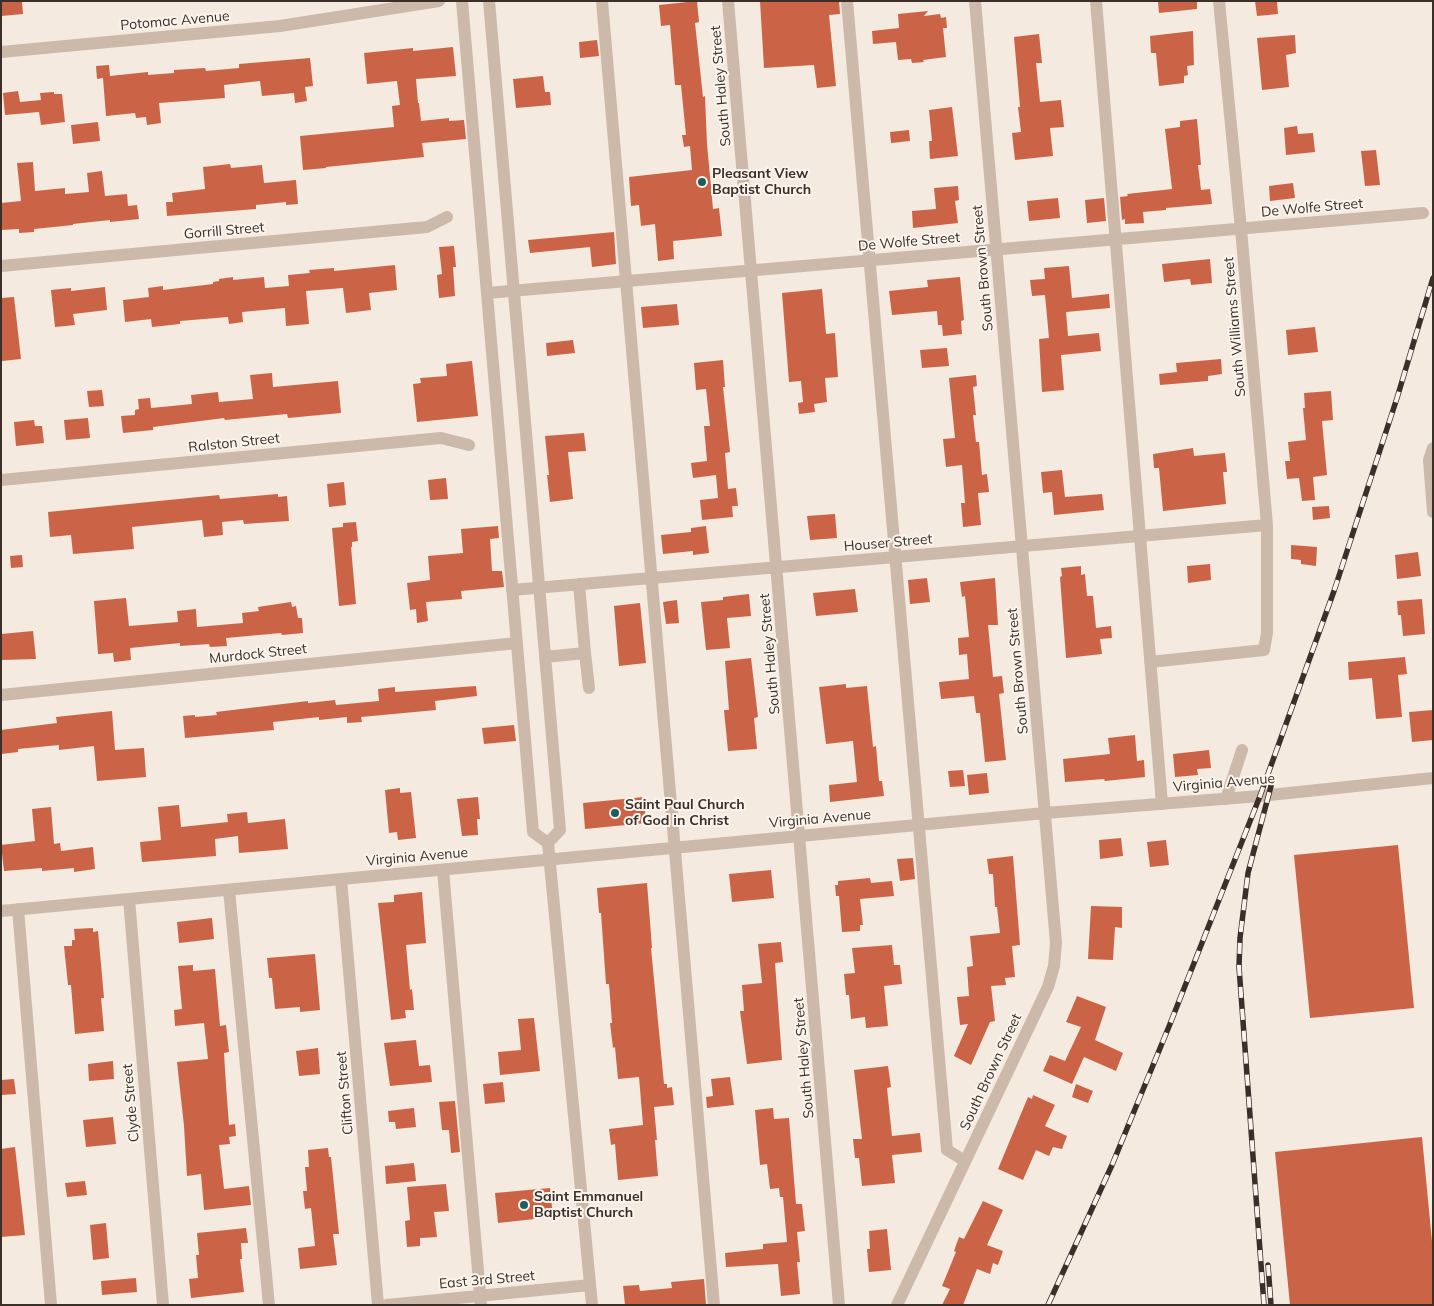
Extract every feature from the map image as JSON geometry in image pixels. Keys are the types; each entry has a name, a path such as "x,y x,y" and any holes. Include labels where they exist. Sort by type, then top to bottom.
{"street":[{"name":"Potomac Avenue","path":"1,52 280,26 439,1"},
{"path":"462,1 533,832 548,843 592,1305"},
{"path":"489,1 560,830 548,843"},
{"path":"602,1 714,1305"},
{"name":"South Haley Street","path":"728,1 840,1305"},
{"path":"847,1 947,1150 965,1161"},
{"name":"South Brown Street","path":"897,1305 1048,988 1054,966 1056,943 975,1"},
{"path":"1096,1 1162,804"},
{"name":"South Williams Street","path":"1150,662 1264,650 1267,633 1267,525 1219,1"},
{"name":"De Wolfe Street","path":"487,293 1423,214"},
{"name":"Gorrill Street","path":"1,266 427,227 447,217"},
{"name":"Ralston Street","path":"1,480 442,438 469,445"},
{"path":"1433,448 1429,460 1433,512"},
{"name":"Houser Street","path":"512,590 1267,525"},
{"path":"580,584 589,688"},
{"name":"Murdock Street","path":"1,695 517,643"},
{"path":"546,657 585,653"},
{"path":"1226,799 1242,750"},
{"name":"Virginia Avenue","path":"1,911 1045,813 1226,799 1433,778"},
{"path":"443,870 480,1300"},
{"name":"Clifton Street","path":"342,879 378,1305"},
{"path":"230,890 269,1305"},
{"name":"Clyde Street","path":"129,899 164,1305"},
{"path":"18,909 51,1305"},
{"name":"East 3rd Street","path":"387,1305 480,1300 590,1285"}],"building":[{"path":"1,1 22,1 23,14 1,16"},
{"path":"697,1 699,22 695,23 703,97 705,96 713,209 719,208 722,236 673,241 674,259 658,261 655,224 641,226 639,205 631,206 629,177 692,170 690,146 684,147 682,135 686,135 681,85 675,85 670,25 661,26 659,5"},
{"path":"760,1 839,1 840,14 829,15 836,86 817,88 814,65 764,68"},
{"path":"1158,1 1197,1 1197,9 1159,13"},
{"path":"1255,1 1277,1 1278,14 1257,16"},
{"path":"928,11 924,16 940,14 941,18 946,17 947,28 943,28 946,57 912,63 911,59 898,60 896,42 873,44 872,31 899,28 898,14"},
{"path":"1193,31 1194,65 1187,66 1188,75 1184,76 1184,83 1159,86 1156,53 1151,53 1150,36"},
{"path":"1039,34 1042,63 1036,63 1040,102 1061,100 1064,127 1050,128 1053,156 1015,160 1012,133 1021,132 1014,37"},
{"path":"1295,35 1296,53 1286,55 1289,87 1262,90 1257,38"},
{"path":"597,40 599,56 580,58 579,42"},
{"path":"453,47 456,76 416,79 418,103 421,121 449,118 449,121 464,120 466,139 422,143 424,157 303,170 300,136 394,127 392,106 400,105 397,81 367,84 364,53 413,48 413,51"},
{"path":"310,58 313,86 305,87 307,101 295,103 294,93 262,96 260,81 224,85 225,98 159,103 161,123 147,125 146,117 136,118 135,113 106,116 103,78 97,79 96,66 109,65 110,76 148,72 148,75 174,73 174,70 205,68 206,71 239,68 239,64"},
{"path":"543,76 545,92 550,92 551,105 516,108 513,79"},
{"path":"18,91 20,102 41,100 40,93 54,92 54,94 62,94 65,122 41,125 39,112 5,115 3,93"},
{"path":"952,107 958,156 930,159 929,141 932,141 929,110"},
{"path":"1197,119 1201,165 1198,165 1201,190 1210,189 1212,204 1143,212 1144,223 1125,224 1125,219 1122,220 1120,197 1128,196 1127,194 1172,189 1165,129 1180,127 1180,121"},
{"path":"98,122 100,141 73,144 71,125"},
{"path":"1297,126 1298,134 1313,133 1315,152 1286,155 1284,128"},
{"path":"909,130 910,141 891,143 890,132"},
{"path":"1376,150 1380,185 1365,186 1361,151"},
{"path":"33,162 35,191 65,188 65,194 89,192 87,173 102,171 105,196 127,194 128,206 137,205 139,219 73,224 34,229 34,232 19,233 19,229 1,230 1,203 21,201 17,163"},
{"path":"230,164 231,168 262,165 264,183 296,180 298,204 286,205 286,202 256,205 256,209 167,216 166,202 173,202 172,193 205,189 203,167"},
{"path":"1293,183 1295,198 1270,201 1269,186"},
{"path":"958,186 959,200 955,201 958,223 913,228 912,211 936,209 934,188"},
{"path":"1058,198 1060,218 1029,221 1027,201"},
{"path":"1104,198 1106,221 1087,223 1085,200"},
{"path":"614,232 616,264 592,267 590,247 530,253 528,240"},
{"path":"454,246 456,267 453,267 455,296 439,298 437,275 442,274 439,247"},
{"path":"1210,259 1212,283 1191,285 1190,279 1164,282 1162,264"},
{"path":"395,265 397,290 369,293 371,310 346,313 343,288 306,291 309,324 286,326 285,308 242,312 243,322 229,324 228,317 180,321 180,324 152,327 151,319 125,322 123,300 149,297 148,288 163,286 163,290 213,284 213,282 219,281 219,279 233,277 233,280 264,277 265,288 289,286 288,275 310,273 309,270 334,268 334,271"},
{"path":"1069,266 1072,298 1109,294 1110,308 1066,312 1068,336 1099,333 1101,351 1061,355 1064,390 1042,392 1039,339 1049,338 1045,295 1032,296 1030,280 1045,279 1044,268"},
{"path":"960,277 964,320 961,321 962,334 943,336 942,325 938,325 937,311 892,315 889,291 928,287 927,280"},
{"path":"105,287 107,310 73,314 75,325 55,327 51,290 71,288 71,291"},
{"path":"822,289 826,334 835,333 838,377 825,378 827,402 814,404 815,412 799,414 798,403 803,402 801,381 789,382 782,293"},
{"path":"14,297 21,359 2,361 1,298"},
{"path":"677,304 679,325 643,328 641,307"},
{"path":"1315,327 1318,352 1288,355 1286,330"},
{"path":"573,340 575,353 547,356 546,343"},
{"path":"947,348 949,366 922,368 920,350"},
{"path":"1221,359 1222,374 1208,376 1208,381 1160,385 1159,374 1177,372 1176,363"},
{"path":"723,360 725,387 723,387 730,452 725,453 728,489 736,488 738,506 732,506 733,517 702,520 700,500 718,498 716,475 693,478 691,463 707,461 704,426 710,426 706,389 696,390 694,363"},
{"path":"472,361 478,416 417,422 413,384 421,383 420,378 447,376 446,364"},
{"path":"272,373 273,387 338,381 341,413 288,418 287,414 225,420 224,418 153,427 153,430 123,433 121,416 135,415 135,410 139,409 138,399 150,398 151,408 192,404 191,395 218,392 219,402 253,399 250,375"},
{"path":"976,375 977,386 973,387 976,415 973,415 976,442 979,442 982,475 987,474 989,492 978,493 981,525 963,527 961,503 965,503 962,465 946,467 943,439 955,438 949,378"},
{"path":"102,390 104,406 89,407 87,391"},
{"path":"1331,391 1333,420 1322,421 1327,475 1313,477 1315,500 1302,501 1299,478 1287,479 1285,461 1290,461 1288,442 1306,440 1303,408 1305,408 1304,393"},
{"path":"88,418 90,438 66,440 64,420"},
{"path":"34,420 35,426 42,426 44,443 16,446 14,422"},
{"path":"584,433 586,451 568,452 573,499 550,502 545,436"},
{"path":"1193,448 1194,456 1225,453 1227,472 1223,472 1226,504 1163,511 1159,468 1154,468 1153,454"},
{"path":"1062,470 1065,497 1102,494 1104,510 1054,515 1052,492 1043,493 1041,472"},
{"path":"446,478 448,499 430,500 428,480"},
{"path":"344,482 346,505 329,507 327,484"},
{"path":"278,494 278,497 287,496 289,521 244,524 243,520 222,522 223,535 204,537 202,520 132,527 134,549 73,554 71,535 50,537 48,512 219,495 220,499"},
{"path":"1329,506 1330,518 1313,520 1312,507"},
{"path":"835,514 837,538 810,540 807,516"},
{"path":"356,522 358,541 352,542 351,547 356,604 339,606 332,528 343,527 343,523"},
{"path":"498,526 499,538 490,539 492,571 502,571 504,587 461,591 462,599 426,602 428,621 417,623 416,609 410,610 407,583 430,580 428,556 463,553 461,529"},
{"path":"706,526 709,553 693,555 693,551 663,554 661,535 691,532 691,528"},
{"path":"1291,545 1317,547 1316,566 1301,564 1301,560 1291,559"},
{"path":"1418,552 1421,576 1397,579 1395,555"},
{"path":"22,555 23,567 11,568 10,556"},
{"path":"1210,564 1211,580 1188,583 1187,566"},
{"path":"1081,566 1081,575 1085,574 1087,596 1093,596 1096,628 1111,626 1112,638 1100,639 1102,654 1066,658 1061,568"},
{"path":"927,578 930,602 910,604 908,580"},
{"path":"995,578 998,625 988,625 993,677 1002,676 1004,693 999,694 1006,760 985,762 980,713 976,713 974,696 941,699 939,682 969,679 967,654 959,655 958,638 969,637 965,596 962,597 960,582"},
{"path":"855,589 858,612 816,616 813,593"},
{"path":"749,594 751,616 727,618 730,648 706,650 701,602 723,600 723,597"},
{"path":"126,598 129,626 178,622 177,611 196,609 197,627 243,623 242,613 259,611 258,607 291,602 292,607 296,606 298,618 302,618 303,633 226,638 227,646 210,647 209,644 180,646 180,643 130,648 131,660 114,662 113,653 98,654 94,601"},
{"path":"1422,599 1425,634 1403,636 1401,615 1398,615 1397,601"},
{"path":"677,600 679,623 666,624 663,602"},
{"path":"640,603 646,663 619,666 614,606"},
{"path":"33,631 36,659 1,660 1,634"},
{"path":"1405,657 1407,674 1398,675 1402,717 1376,719 1372,678 1349,680 1348,662"},
{"path":"751,658 758,717 754,718 757,749 728,751 724,710 729,710 725,661"},
{"path":"846,684 846,688 867,686 873,747 876,746 879,781 882,781 884,796 830,802 829,785 857,782 853,741 826,744 819,687"},
{"path":"476,686 477,696 435,701 436,710 361,717 362,722 347,723 347,717 319,720 319,717 273,722 274,730 185,738 183,716 217,715 216,712 308,701 308,703 335,700 336,705 379,701 378,689 395,687 395,692"},
{"path":"1433,710 1433,740 1412,742 1409,712"},
{"path":"112,711 115,750 144,748 146,777 97,781 94,746 59,750 59,745 18,749 18,752 1,754 1,730 57,723 56,717"},
{"path":"514,725 516,741 484,744 482,728"},
{"path":"1135,735 1137,761 1144,760 1145,777 1065,782 1063,759 1110,754 1108,738"},
{"path":"1209,750 1211,768 1197,769 1198,775 1175,777 1173,754"},
{"path":"963,770 965,786 950,787 948,771"},
{"path":"987,773 989,793 969,795 967,775"},
{"path":"400,788 400,793 411,792 416,838 398,840 397,832 389,833 385,790"},
{"path":"478,797 480,819 477,819 478,835 462,836 457,799"},
{"name":"Saint Paul Church of God in Christ","path":"644,797 646,823 585,829 583,803"},
{"path":"179,805 181,827 228,822 227,814 247,812 248,823 285,819 288,849 239,853 238,836 215,839 216,856 142,862 140,842 161,840 158,807"},
{"path":"51,807 54,844 60,843 61,851 93,847 95,869 74,872 74,868 42,871 42,868 4,871 1,845 35,841 32,809"},
{"path":"1121,838 1123,856 1100,859 1099,840"},
{"path":"1166,840 1169,865 1150,867 1147,842"},
{"path":"1398,845 1414,1008 1310,1018 1294,855"},
{"path":"1013,856 1020,945 1012,946 1015,977 1005,978 1006,985 991,986 995,1021 990,1022 971,1065 954,1056 968,1024 960,1025 957,997 969,996 967,967 973,966 970,936 1000,933 997,907 995,907 993,874 989,874 987,859"},
{"path":"913,858 915,879 900,881 897,859"},
{"path":"771,870 774,898 732,902 729,874"},
{"path":"870,878 871,883 892,881 894,896 860,899 863,925 860,925 860,931 842,932 839,896 836,896 835,885 838,885 838,881"},
{"path":"647,883 664,1084 667,1084 667,1088 672,1087 674,1105 654,1107 658,1176 618,1180 615,1144 611,1145 609,1129 643,1125 639,1077 618,1079 615,1047 613,1048 610,1023 612,1023 609,984 606,984 601,913 599,913 597,888"},
{"path":"422,892 426,943 406,945 410,990 412,989 414,1010 405,1010 406,1018 391,1020 378,903 394,902 394,895"},
{"path":"1091,906 1122,907 1122,928 1115,927 1113,960 1088,959"},
{"path":"212,918 214,939 179,943 177,922"},
{"path":"93,928 93,932 98,931 104,998 101,998 104,1031 75,1034 71,985 68,985 64,946 72,946 72,940 75,940 74,929"},
{"path":"781,942 783,962 775,963 782,1060 747,1064 740,1011 744,1011 742,985 762,983 758,944"},
{"path":"892,945 894,965 900,965 902,984 884,986 888,1026 866,1028 865,1017 851,1019 849,995 846,995 844,974 855,973 852,948"},
{"path":"315,954 320,1010 300,1012 300,1007 275,1009 272,978 269,978 267,958"},
{"path":"193,965 193,971 215,969 220,1026 226,1025 229,1052 224,1053 229,1125 235,1124 236,1136 229,1137 230,1144 219,1145 224,1189 249,1186 251,1205 204,1210 201,1174 187,1176 177,1062 208,1059 204,1023 175,1026 174,1010 182,1009 178,966"},
{"path":"1077,996 1106,1007 1095,1040 1123,1053 1116,1071 1084,1057 1072,1084 1043,1071 1050,1055 1065,1061 1081,1027 1066,1022"},
{"path":"534,1018 540,1071 500,1075 498,1052 521,1050 518,1019"},
{"path":"416,1040 419,1066 430,1065 432,1082 390,1086 384,1043"},
{"path":"318,1048 320,1074 299,1076 296,1051"},
{"path":"113,1061 114,1079 89,1081 88,1064"},
{"path":"888,1066 891,1087 887,1088 892,1136 920,1133 922,1152 892,1155 895,1183 862,1186 859,1158 855,1158 853,1139 862,1139 854,1070"},
{"path":"730,1077 734,1105 707,1108 706,1097 713,1096 711,1079"},
{"path":"14,1079 16,1094 1,1095 1,1080"},
{"path":"503,1082 505,1102 485,1104 483,1084"},
{"path":"1076,1084 1093,1091 1088,1103 1072,1097"},
{"path":"1033,1095 1055,1105 1045,1126 1067,1136 1062,1149 1053,1147 1049,1156 1036,1150 1023,1180 998,1169 1028,1097 1032,1099"},
{"path":"455,1101 460,1152 451,1153 449,1130 442,1130 439,1102"},
{"path":"414,1108 416,1127 396,1129 395,1122 389,1122 388,1111"},
{"path":"773,1108 774,1119 789,1118 796,1204 802,1204 805,1231 797,1232 800,1262 797,1262 800,1294 781,1296 778,1264 726,1267 725,1253 763,1249 763,1244 787,1242 783,1197 780,1197 779,1188 770,1189 767,1164 760,1165 755,1110"},
{"path":"113,1117 116,1144 86,1147 83,1120"},
{"path":"1422,1137 1433,1252 1433,1305 1290,1305 1275,1152"},
{"path":"15,1147 25,1235 1,1237 1,1149"},
{"path":"328,1148 329,1157 331,1157 339,1234 333,1234 337,1265 300,1269 298,1248 315,1246 311,1208 305,1209 303,1191 307,1191 305,1167 309,1167 308,1150"},
{"path":"414,1163 416,1181 386,1184 385,1166"},
{"path":"85,1181 87,1195 67,1197 65,1183"},
{"path":"446,1184 449,1211 434,1212 437,1237 420,1238 420,1246 407,1247 405,1221 410,1220 407,1187"},
{"name":"Saint Emmanuel Baptist Church","path":"550,1188 553,1217 498,1223 495,1193"},
{"path":"983,1201 1003,1210 987,1245 1003,1251 998,1265 993,1263 990,1274 977,1269 963,1305 942,1305 950,1289 942,1286 956,1252 954,1251 959,1237 964,1239"},
{"path":"106,1223 109,1258 93,1260 90,1225"},
{"path":"246,1228 248,1243 241,1243 242,1259 240,1259 244,1292 191,1298 189,1279 198,1278 196,1255 199,1255 197,1233"},
{"path":"887,1229 891,1270 869,1272 867,1249 870,1249 869,1231"},
{"path":"136,1278 137,1292 102,1295 101,1281"},
{"path":"704,1279 706,1305 625,1305 623,1286 639,1285 640,1291 672,1288 671,1282"}],"railway":[{"path":"1048,1305 1112,1165 1260,796 1334,591 1397,398 1433,278"},
{"path":"1264,1305 1239,967 1240,938 1248,873 1271,786"},
{"path":"1268,1265 1271,1305"}],"place":[{"name":"Pleasant View Baptist Church","path":"702,182"},
{"name":"Saint Paul Church of God in Christ","path":"615,813"},
{"name":"Saint Emmanuel Baptist Church","path":"524,1205"}]}
